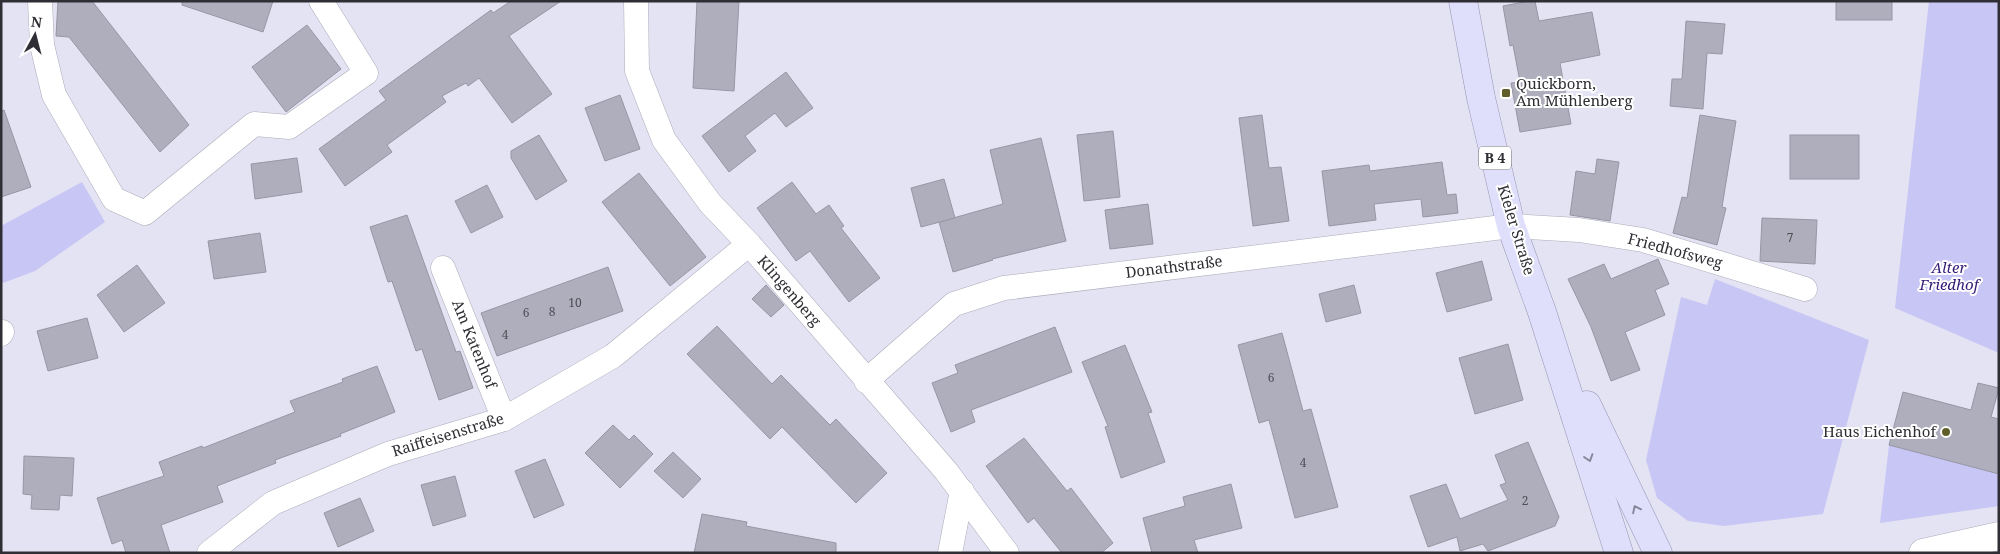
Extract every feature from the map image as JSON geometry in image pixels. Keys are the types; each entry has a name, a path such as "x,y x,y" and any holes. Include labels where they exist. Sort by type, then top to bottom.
{"main road":[{"name":"Kieler Straße","path":"1463,1 1483,107 1511,226 1542,312 1619,553"},
{"name":"Kieler Straße","path":"1542,312 1658,553"},
{"path":"1912,553 1999,536"}],"street":[{"path":"40,1 42,45 54,95 114,199 145,213 254,124 289,127 366,73 321,1"},
{"name":"Klingenberg","path":"636,1 637,71 664,140 710,203 749,244 962,491 1007,553"},
{"name":"Friedhofsweg","path":"1511,226 1579,230 1643,240 1805,289"},
{"name":"Donathstraße","path":"866,381 954,304 1004,288 1511,226"},
{"name":"Raiffeisenstraße","path":"209,553 273,504 388,454 504,419 613,356 749,244"},
{"name":"Am Katenhof","path":"443,268 504,419"},
{"path":"950,553 962,491"}],"green space":[{"name":"Alter Friedhof","path":"1929,1 1999,1 1999,353 1895,308"},
{"path":"82,182 105,222 35,271 3,283 1,280 1,226"},
{"path":"1715,279 1869,340 1823,514 1724,526 1688,521 1657,498 1646,460 1681,297 1707,305"},
{"path":"1889,445 1999,474 1999,506 1880,523"}],"building":[{"path":"58,1 92,1 189,125 160,152 69,37 56,36"},
{"path":"182,1 273,1 263,32 182,5"},
{"path":"511,1 561,1 509,36 552,94 512,123 479,78 468,86 466,83 442,96 446,102 387,145 392,152 345,186 319,149 386,100 379,91 491,10 493,13"},
{"path":"697,1 739,1 734,91 693,88"},
{"path":"1535,1 1539,21 1592,12 1600,55 1560,63 1571,124 1520,132 1511,83 1520,82 1513,45 1510,46 1503,6"},
{"path":"1836,1 1892,1 1892,20 1836,20"},
{"path":"1686,21 1725,24 1722,54 1707,53 1703,109 1670,106 1672,79 1682,79"},
{"path":"307,25 341,69 286,112 252,67"},
{"path":"786,72 813,108 786,127 775,113 745,136 756,151 729,172 702,136"},
{"path":"620,95 640,149 605,161 585,108"},
{"path":"4,110 31,187 1,197 1,111"},
{"path":"1262,115 1269,168 1281,167 1289,221 1253,226 1239,118"},
{"path":"1700,115 1736,121 1722,207 1726,208 1717,245 1673,233 1682,197 1687,198"},
{"path":"1113,131 1120,197 1084,201 1077,135"},
{"path":"539,135 567,181 536,200 511,158 511,151"},
{"path":"1790,135 1859,135 1859,179 1790,179"},
{"path":"1041,138 1066,241 992,259 953,272 939,222 1003,204 990,150"},
{"path":"297,158 302,192 255,199 251,164"},
{"path":"1597,159 1619,162 1610,221 1570,215 1576,171 1595,174"},
{"path":"1442,162 1447,195 1456,194 1458,213 1423,217 1421,199 1374,204 1376,220 1329,226 1322,171 1369,165 1370,171"},
{"path":"639,173 706,257 670,286 602,202"},
{"path":"944,179 955,218 921,227 911,188"},
{"path":"792,182 816,214 829,205 844,226 841,228 880,278 849,302 810,251 796,261 757,208"},
{"path":"487,185 503,217 471,233 455,201"},
{"path":"1148,204 1153,244 1110,249 1105,210"},
{"path":"407,215 456,352 460,351 473,388 439,400 422,349 416,351 392,281 388,282 370,227"},
{"path":"1762,218 1817,220 1815,264 1760,261"},
{"path":"260,233 266,272 214,279 208,241"},
{"path":"1658,259 1669,284 1655,290 1665,315 1625,332 1640,370 1611,381 1591,327 1568,279 1604,264 1611,279"},
{"path":"1482,261 1492,300 1447,312 1436,273"},
{"path":"137,265 165,303 124,332 97,295"},
{"path":"608,267 623,311 497,356 481,313"},
{"path":"766,285 784,305 771,317 752,299"},
{"path":"1354,285 1361,313 1326,322 1319,294"},
{"path":"87,318 98,358 48,371 37,331"},
{"path":"717,326 772,384 781,375 830,425 836,419 887,473 856,503 782,427 770,439 687,354"},
{"path":"1055,327 1072,372 971,410 975,422 951,432 932,383 958,373 955,365"},
{"path":"1282,333 1303,411 1311,409 1338,507 1295,518 1269,420 1259,423 1238,345"},
{"path":"1508,344 1523,400 1475,414 1459,358"},
{"path":"1125,345 1152,412 1148,413 1165,462 1121,478 1105,427 1108,426 1082,362"},
{"path":"377,366 395,412 340,434 341,436 275,460 276,463 217,486 223,502 161,525 170,553 126,553 122,540 112,544 97,498 164,476 159,462 202,446 203,448 295,412 290,401 343,382 342,379"},
{"name":"Haus Eichenhof","path":"1978,383 1999,388 1991,417 1999,419 1999,474 1889,445 1903,392 1971,410"},
{"path":"613,425 629,440 634,435 653,454 620,488 585,453"},
{"path":"1024,438 1067,491 1071,488 1113,543 1101,553 1062,553 1034,518 1028,523 986,466"},
{"path":"1528,442 1559,517 1555,526 1488,551 1483,544 1460,551 1457,537 1428,547 1410,496 1446,484 1460,519 1508,500 1500,485 1506,483 1495,455"},
{"path":"673,452 701,479 683,498 654,471"},
{"path":"24,456 74,458 72,496 60,495 59,510 31,509 32,495 23,494"},
{"path":"545,459 564,505 534,518 515,471"},
{"path":"455,476 466,516 433,526 421,485"},
{"path":"1231,484 1242,528 1194,540 1198,553 1152,553 1143,518 1185,506 1183,497"},
{"path":"360,498 374,531 338,547 324,513"},
{"path":"702,514 747,522 746,526 836,543 836,553 694,553"}],"place":[{"name":"Quickborn, Am Mühlenberg","path":"1506,93"},
{"name":"Haus Eichenhof","path":"1946,432"}]}
